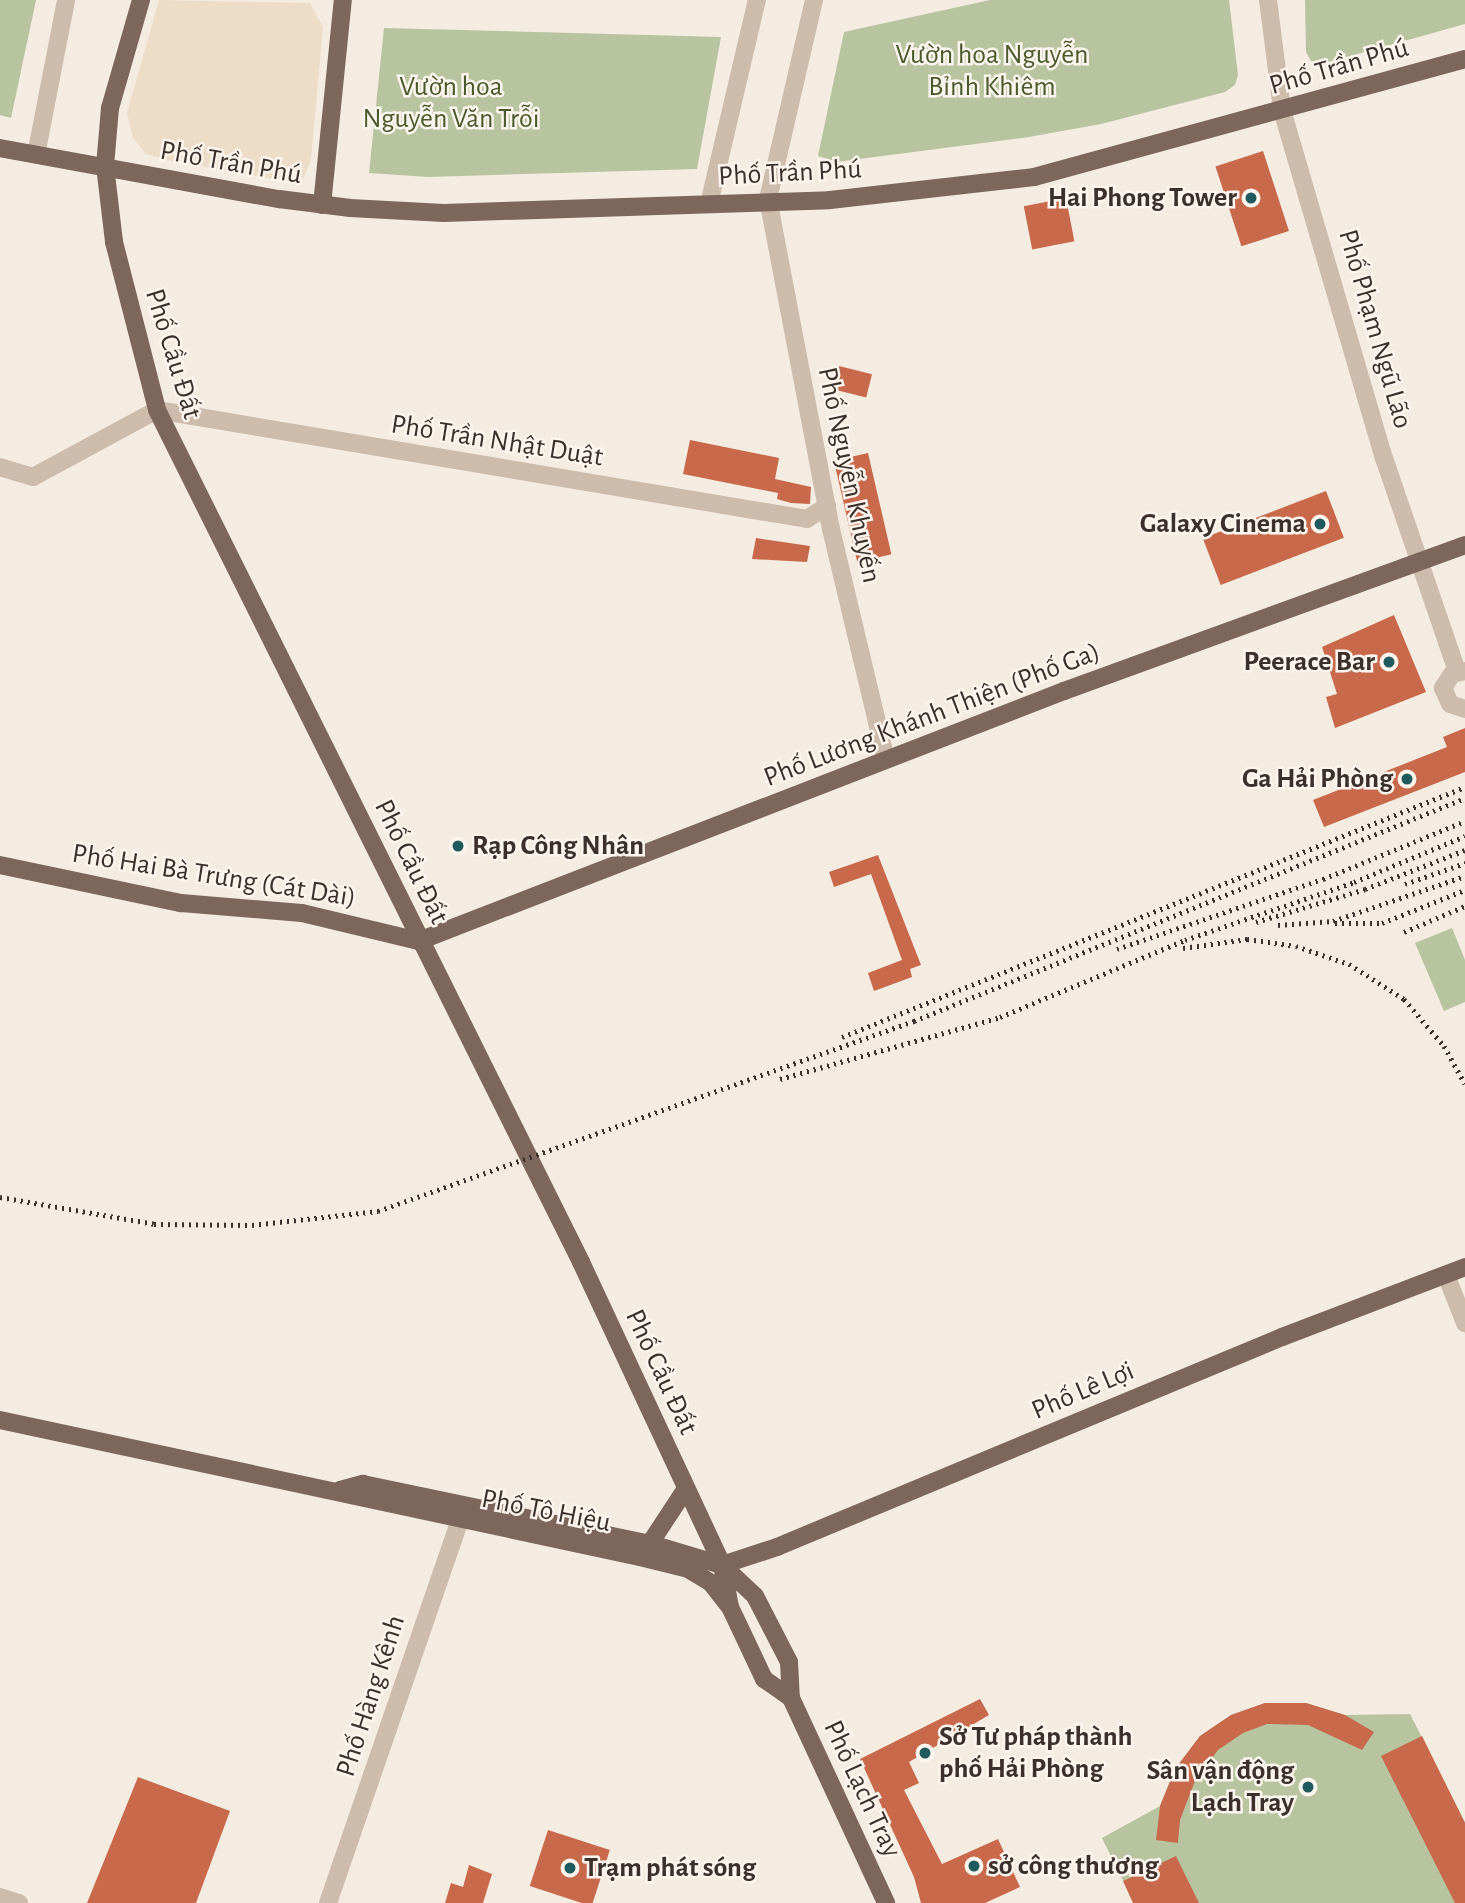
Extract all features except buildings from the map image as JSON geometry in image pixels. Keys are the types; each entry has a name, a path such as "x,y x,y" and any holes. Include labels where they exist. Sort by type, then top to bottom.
{"main road":[{"name":"Phố Cầu Đất","path":"141,0 110,108 104,166 114,242 157,410 581,1262 722,1565"},
{"path":"322,205 343,0"},
{"name":"Phố Trần Phú","path":"0,149 322,205 444,213 709,204 768,199 830,200 1034,177 1465,59"},
{"name":"Phố Lương Khánh Thiện (Phố Ga)","path":"419,941 886,759 1465,545"},
{"name":"Phố Hai Bà Trưng (Cát Dài)","path":"0,865 181,903 302,914 419,941"},
{"name":"Phố Lê Lợi","path":"722,1565 777,1547 1282,1337 1465,1267"},
{"name":"Phố Tô Hiệu","path":"0,1420 340,1490 361,1500 462,1513 722,1565"},
{"path":"645,1550 685,1490"},
{"name":"Phố Tô Hiệu","path":"645,1550 688,1569 710,1583 730,1607"},
{"name":"Phố Lạch Tray","path":"722,1565 730,1607 764,1679 791,1698"},
{"name":"Phố Lạch Tray","path":"722,1565 760,1603 789,1662 791,1698 886,1903"}],"street":[{"path":"36,155 66,0"},
{"path":"709,204 757,0"},
{"path":"768,199 814,0"},
{"name":"Phố Phạm Ngũ Lão","path":"1268,0 1282,110 1419,562 1461,671"},
{"name":"Phố Nguyễn Khuyến","path":"768,199 831,529 886,759"},
{"path":"0,467 33,477 157,410"},
{"name":"Phố Trần Nhật Duật","path":"157,410 807,519 831,529"},
{"path":"807,519 827,506"},
{"path":"1461,671 1445,683 1444,694 1450,704 1465,709"},
{"path":"1446,1275 1465,1323"},
{"name":"Phố Hàng Kênh","path":"328,1903 462,1513"},
{"path":"0,1897 19,1903"}],"green space":[{"path":"0,0 36,0 11,118 0,115"},
{"name":"Vườn hoa Nguyễn Bỉnh Khiêm","path":"990,0 1229,0 1238,75 1235,85 1225,92 1101,124 1029,137 836,162 818,156 844,32"},
{"path":"1305,0 1465,0 1465,24 1322,64 1311,61 1306,52"},
{"name":"Vườn hoa Nguyễn Văn Trỗi","path":"384,28 721,37 697,169 428,177 369,173"},
{"path":"1452,928 1465,960 1465,1002 1444,1011 1415,943"},
{"name":"Sân vận động Lạch Tray","path":"1265,1703 1306,1703 1345,1715 1410,1714 1465,1822 1465,1903 1134,1903 1102,1838 1160,1806 1175,1769 1200,1736 1231,1715"}],"shaded area":[{"path":"159,0 310,3 323,27 311,159 304,177 283,181 146,154 133,138 127,113"}],"railway":[{"path":"842,1037 1465,787"},
{"path":"0,1197 154,1224 252,1225 378,1211 914,1021 1465,798"},
{"path":"1117,949 1323,879 1465,821"},
{"path":"780,1079 1000,1017 1185,940 1354,882 1465,836"},
{"path":"1256,922 1365,889 1465,850"},
{"path":"1405,884 1465,863"},
{"path":"1278,925 1333,921 1465,876"},
{"path":"1335,923 1382,923 1465,890"},
{"path":"1404,932 1465,906"},
{"path":"1183,948 1247,939 1296,946 1349,964 1404,999 1444,1046 1465,1084"}],"place":[{"name":"Hai Phong Tower","path":"1251,198"},
{"name":"Galaxy Cinema","path":"1320,524"},
{"name":"Peerace Bar","path":"1389,662"},
{"name":"Ga Hải Phòng","path":"1407,779"},
{"name":"Rạp Công Nhân","path":"458,846"},
{"name":"Sở Tư pháp thành phố Hải Phòng","path":"925,1753"},
{"name":"Sân vận động Lạch Tray","path":"1308,1787"},
{"name":"sở công thương","path":"974,1866"},
{"name":"Trạm phát sóng","path":"570,1868"}]}
